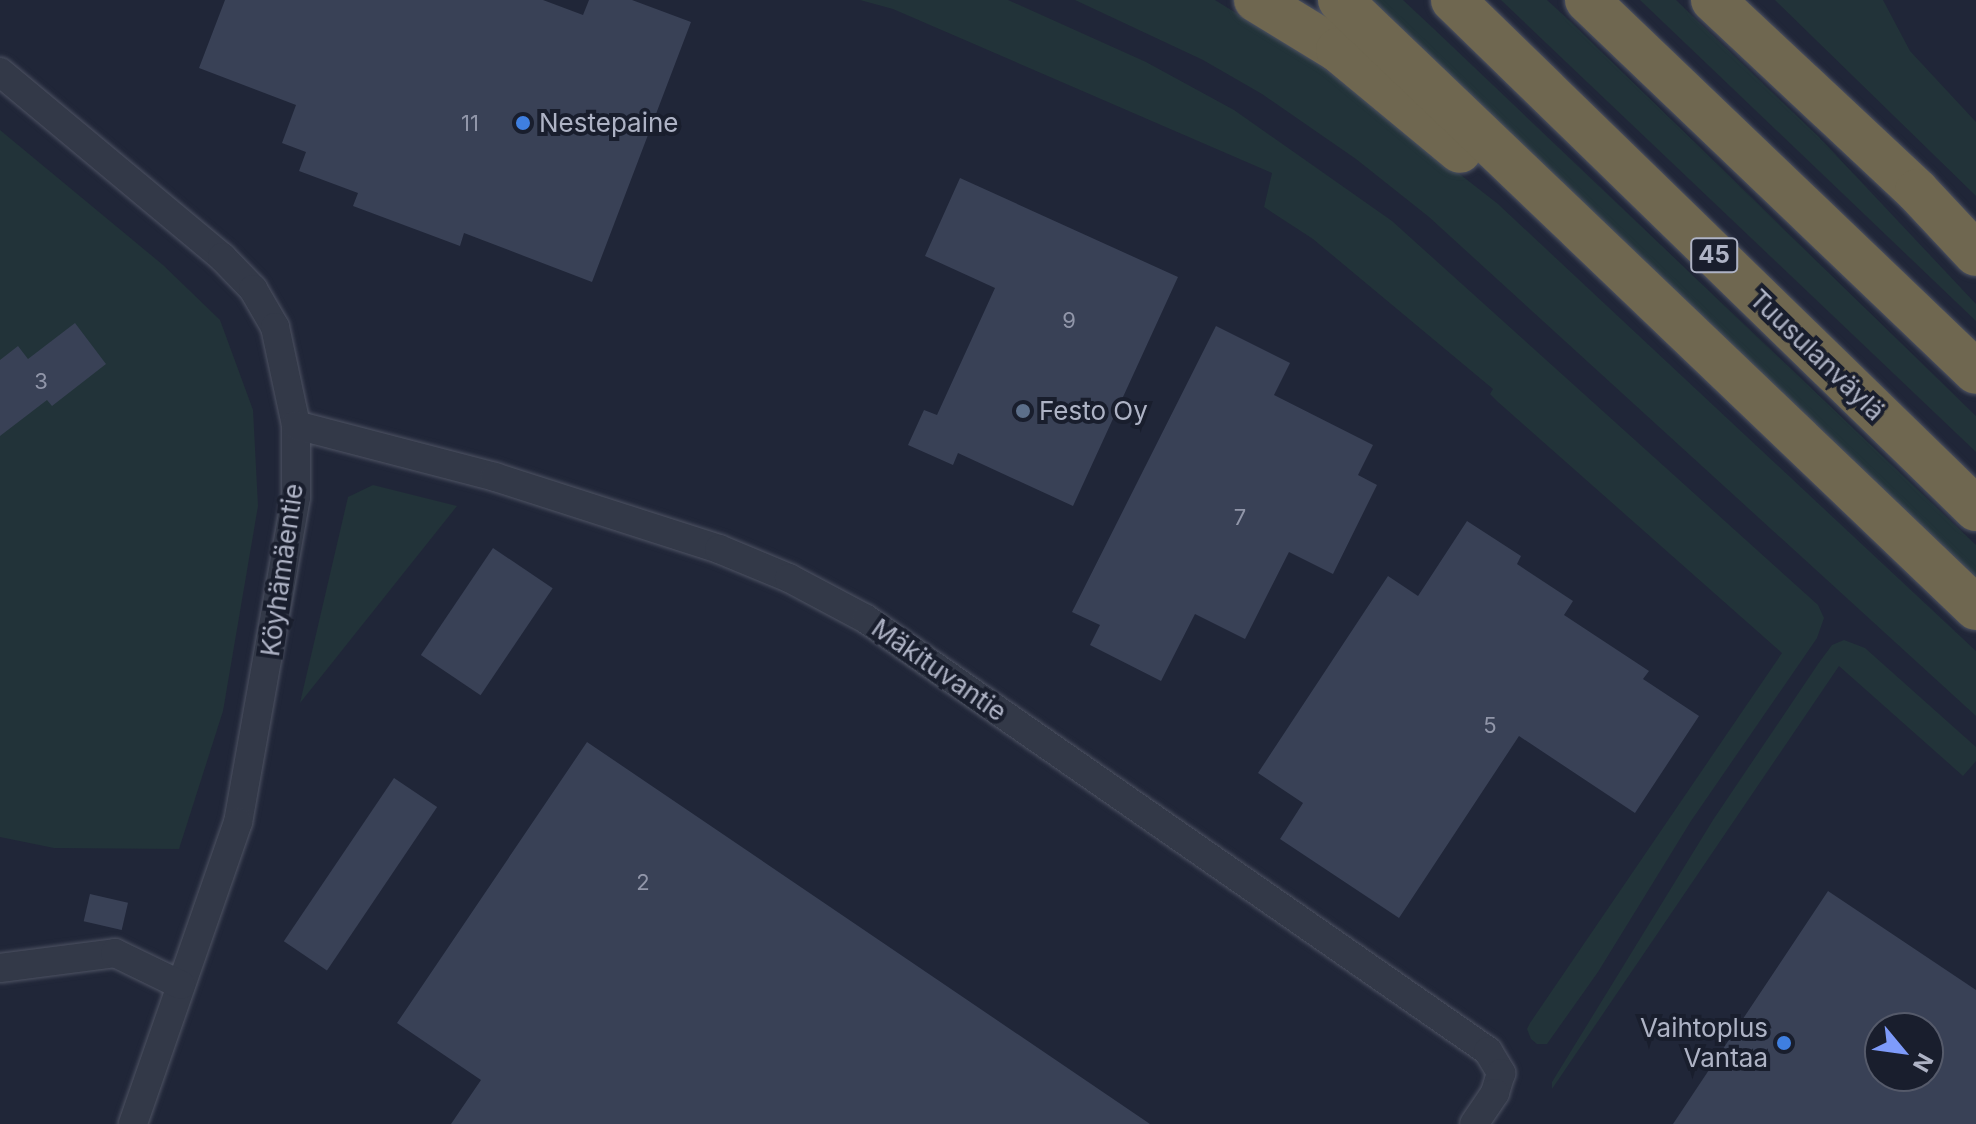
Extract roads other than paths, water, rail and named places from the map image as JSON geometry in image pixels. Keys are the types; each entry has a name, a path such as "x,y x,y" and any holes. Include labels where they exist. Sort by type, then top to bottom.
{"highway":[{"path":"1256,0 1338,50 1757,398"},
{"path":"1340,0 1976,608"},
{"name":"Tuusulanväylä","path":"1453,0 1976,509"},
{"path":"1587,0 1976,372"},
{"path":"1713,0 1917,191 1976,254"}],"street":[{"name":"Köyhämäentie","path":"0,72 222,257 253,289 275,327 296,425 296,497 238,822 133,1124"},
{"name":"Mäkituvantie","path":"296,425 495,477 719,549 789,578 866,619 1488,1051 1501,1073 1495,1093 1474,1124"},
{"path":"0,968 115,953 181,985"}],"place":[{"name":"Nestepaine","path":"523,123"},
{"name":"Festo Oy","path":"1023,411"},
{"name":"Vaihtoplus Vantaa","path":"1784,1043"}]}
